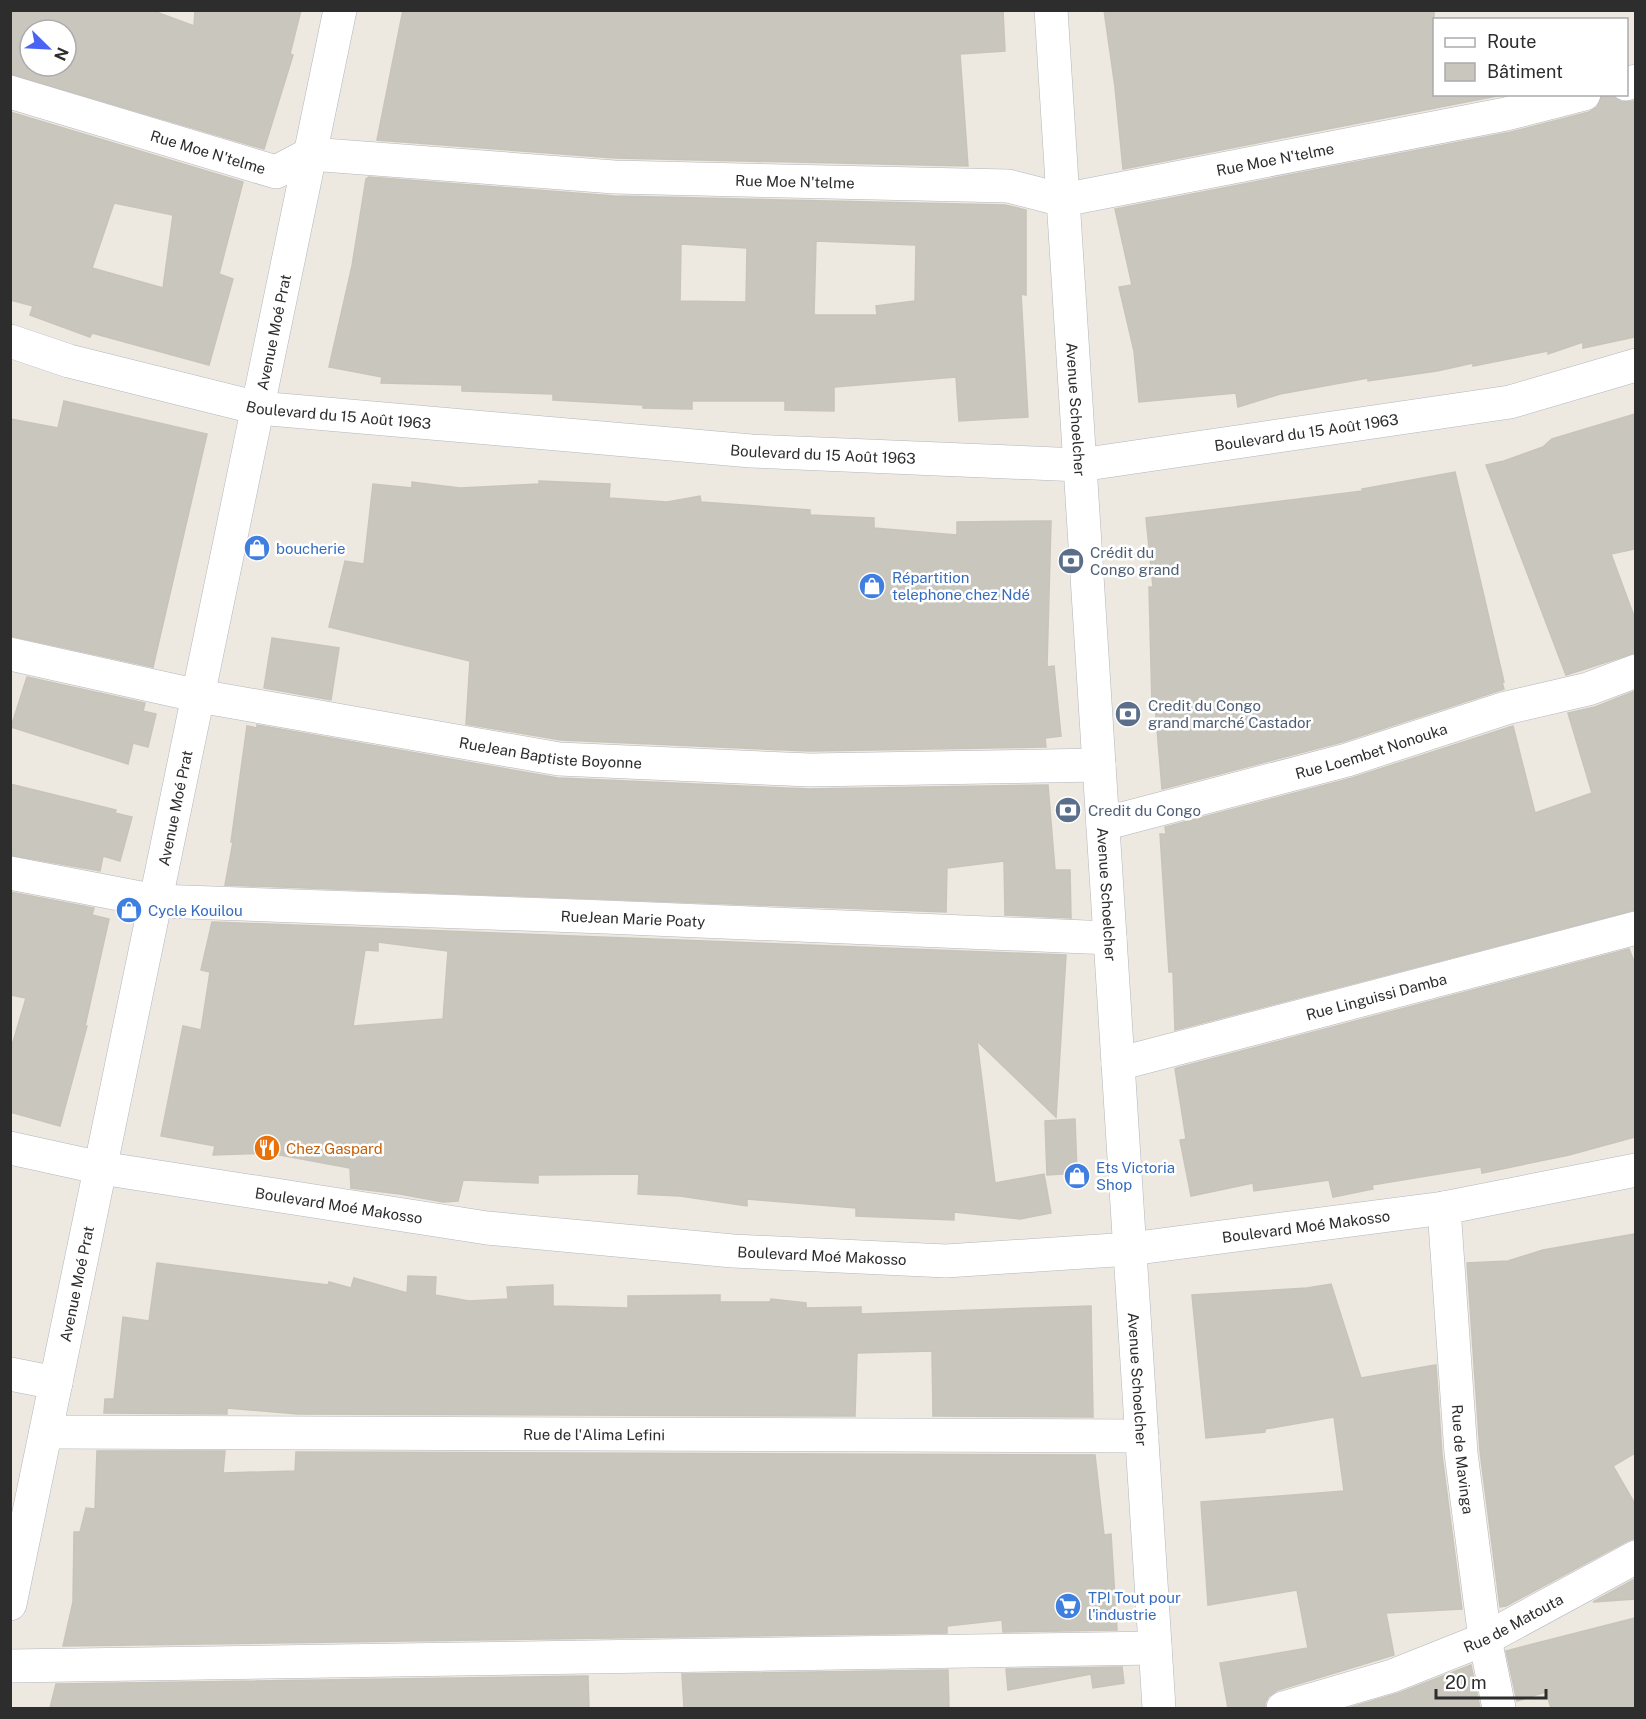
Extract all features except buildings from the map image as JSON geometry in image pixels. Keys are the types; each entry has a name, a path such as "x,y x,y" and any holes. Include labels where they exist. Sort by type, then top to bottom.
{"street":[{"name":"Avenue Moé Prat","path":"10,1604 16,1548 46,1432 340,10"},
{"name":"Avenue Schoelcher","path":"1051,10 1159,1708"},
{"name":"Rue Moe N'telme","path":"10,92 276,172 310,154 614,177 1008,186 1063,200 1506,114 1576,96"},
{"name":"Boulevard du 15 Août 1963","path":"10,341 69,361 258,408 751,451 1080,465 1510,402 1635,365"},
{"name":"RueJean Baptiste Boyonne","path":"10,654 199,696 559,759 810,770 1099,765"},
{"name":"Rue Loembet Nonouka","path":"1103,824 1347,760 1506,708 1588,689 1635,671"},
{"name":"RueJean Marie Poaty","path":"10,873 156,901 1110,938"},
{"name":"Rue Linguissi Damba","path":"1118,1064 1635,928"},
{"name":"Boulevard Moé Makosso","path":"10,1148 101,1168 487,1228 733,1251 946,1261 1130,1249 1444,1208 1635,1170"},
{"name":"Rue de Mavinga","path":"1444,1208 1461,1453 1485,1639 1499,1708"},
{"path":"10,1374 56,1383"},
{"name":"Rue de l'Alima Lefini","path":"46,1432 1142,1436"},
{"name":"Rue de Matouta","path":"1283,1708 1392,1677 1485,1639 1635,1557"},
{"path":"10,1666 1155,1648"}],"place":[{"name":"boucherie","path":"257,548"},
{"name":"Crédit du Congo grand","path":"1071,561"},
{"name":"Répartition telephone chez Ndé","path":"872,586"},
{"name":"Credit du Congo grand marché Castador","path":"1128,714"},
{"name":"Credit du Congo","path":"1068,810"},
{"name":"Cycle Kouilou","path":"129,910"},
{"name":"Chez Gaspard","path":"267,1148"},
{"name":"Ets Victoria Shop","path":"1077,1176"},
{"name":"TPI Tout pour l'industrie","path":"1068,1606"}]}
